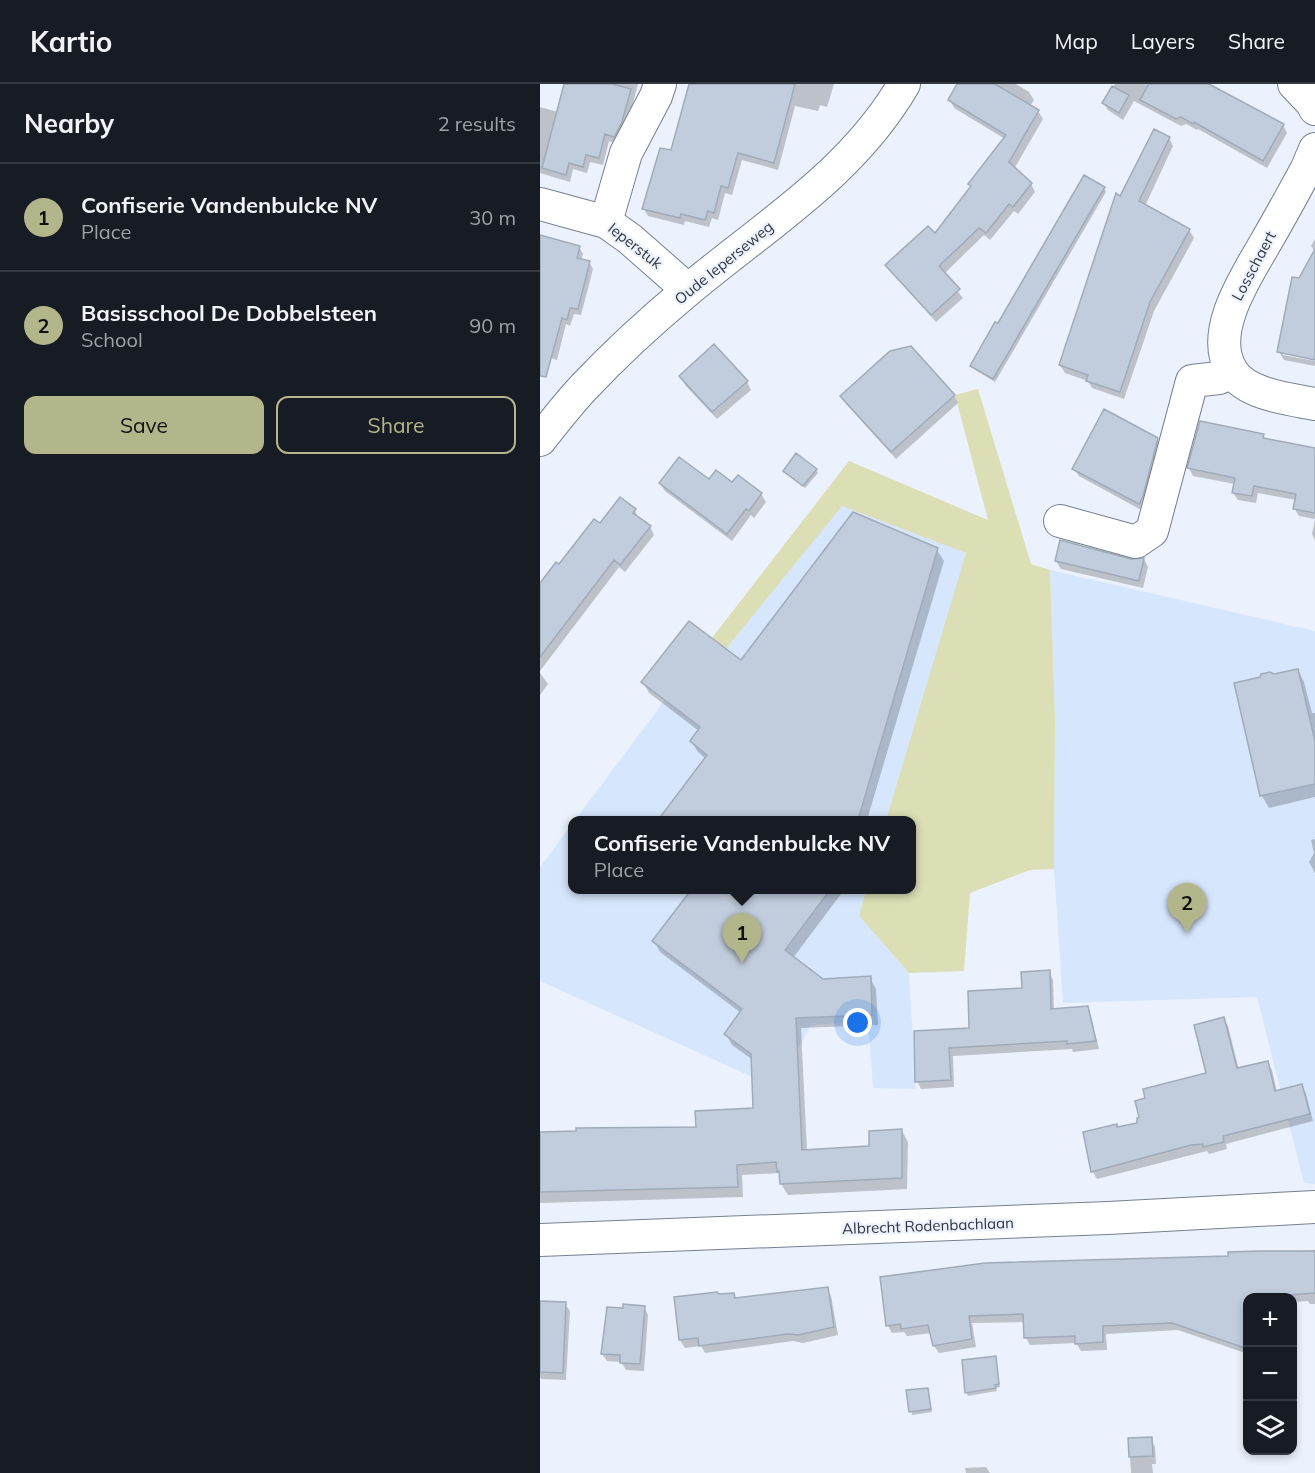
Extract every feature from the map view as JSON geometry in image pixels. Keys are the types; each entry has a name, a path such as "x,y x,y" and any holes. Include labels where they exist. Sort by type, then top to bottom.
{"street":[{"path":"606,222 626,153 660,84"},
{"name":"Oude Ieperseweg","path":"540,440 583,388 639,334 688,290 820,186 864,140 904,84"},
{"path":"1294,84 1312,103 1315,110"},
{"name":"Losschaert","path":"1232,372 1224,343 1227,323 1235,298 1315,150"},
{"name":"Ieperstuk","path":"540,204 606,222 630,239 688,290"},
{"path":"1060,521 1136,542 1152,531 1192,381 1219,378 1232,372 1249,387 1264,393 1315,404"},
{"name":"Albrecht Rodenbachlaan","path":"540,1240 1097,1219 1315,1207"}],"shaded area":[{"path":"842,505 967,553 887,816 578,816 701,652 717,660"},
{"path":"1050,570 1315,631 1315,1184 1304,1183 1257,997 1063,1003 1054,869 1055,719"},
{"path":"568,829 568,894 865,894 859,916 909,973 916,1089 873,1088 868,1021 811,1025 777,1088 540,981 540,867"}],"green space":[{"path":"978,389 1031,564 1050,570 1055,719 1054,869 1030,870 970,893 964,971 909,973 859,916 865,894 916,894 916,816 887,816 966,553 842,506 717,660 701,652 849,461 988,520 955,395"}],"building":[{"path":"564,84 612,84 631,89 622,122 614,137 605,134 599,158 586,155 583,167 569,163 566,175 542,168"},
{"path":"689,84 795,84 774,163 738,153 728,188 721,186 714,213 708,211 705,220 681,214 680,218 642,209 660,148 671,150"},
{"path":"957,84 995,84 1039,110 1009,162 1032,183 1013,207 1009,204 986,233 979,228 939,266 960,289 931,315 885,265 928,226 935,233 971,186 968,184 1006,135 948,100"},
{"path":"1149,84 1209,84 1284,124 1263,161 1194,122 1193,124 1181,117 1176,119 1140,100"},
{"path":"1112,86 1129,95 1119,113 1102,103"},
{"path":"1154,129 1170,137 1139,201 1190,229 1150,302 1120,392 1086,381 1088,375 1059,365 1116,193 1120,196"},
{"path":"1084,175 1105,187 993,379 970,366 995,322 998,323"},
{"path":"540,235 580,246 577,258 590,261 578,309 570,308 567,320 562,318 546,377 540,376"},
{"path":"1315,249 1315,360 1277,352 1292,277 1299,278"},
{"path":"714,344 748,381 712,412 679,376"},
{"path":"911,346 955,395 891,452 840,396 890,351"},
{"path":"1104,409 1158,438 1139,504 1072,469"},
{"path":"1200,421 1264,434 1263,438 1315,448 1315,513 1293,509 1296,494 1254,486 1252,496 1232,493 1235,478 1187,468"},
{"path":"796,453 817,469 803,486 783,471"},
{"path":"679,457 709,479 716,470 732,482 738,475 762,493 727,534 659,483"},
{"path":"620,497 636,509 633,513 651,526 620,565 614,560 540,657 540,583 556,562 559,564 594,519 600,523"},
{"path":"853,512 938,548 859,816 661,816 707,755 690,741 700,727 641,682 689,621 741,660"},
{"path":"1060,540 1131,559 1144,558 1139,581 1055,561"},
{"path":"1298,669 1315,741 1315,784 1260,796 1234,683 1260,677 1261,674 1270,672 1274,674"},
{"path":"688,894 827,894 785,950 823,979 871,976 872,1015 796,1018 802,1150 869,1146 869,1131 902,1129 902,1178 780,1184 776,1162 737,1165 738,1187 540,1192 540,1132 576,1131 576,1128 696,1127 695,1111 753,1108 751,1054 724,1034 742,1009 652,941"},
{"path":"1050,970 1051,1009 1088,1006 1096,1041 949,1048 951,1080 915,1082 914,1031 969,1028 968,991 1022,988 1021,972"},
{"path":"1224,1017 1237,1068 1268,1061 1275,1091 1302,1084 1310,1114 1223,1136 1224,1142 1203,1147 1203,1144 1191,1145 1091,1172 1083,1132 1117,1124 1117,1127 1137,1123 1139,1117 1135,1101 1145,1098 1143,1089 1206,1073 1194,1025"},
{"path":"1315,1251 1315,1293 1243,1293 1243,1347 1172,1323 1103,1326 1103,1342 1075,1344 1075,1336 1024,1338 1023,1314 969,1316 972,1339 933,1346 928,1325 901,1329 900,1324 886,1326 880,1277 985,1263 1228,1256 1228,1252"},
{"path":"828,1287 834,1327 798,1335 787,1334 699,1346 698,1338 679,1340 674,1297 717,1292 719,1294 734,1293 735,1298"},
{"path":"540,1301 566,1302 563,1373 540,1372"},
{"path":"623,1304 645,1306 640,1364 620,1363 620,1355 601,1354 607,1307 623,1308"},
{"path":"996,1356 999,1384 995,1385 996,1388 965,1393 962,1360"},
{"path":"928,1388 931,1409 909,1412 906,1390"},
{"path":"1152,1437 1153,1456 1129,1457 1128,1438"}],"place":[{"name":"Basisschool De Dobbelsteen","path":"1187,933"},
{"name":"Confiserie Vandenbulcke NV","path":"742,963"}]}
